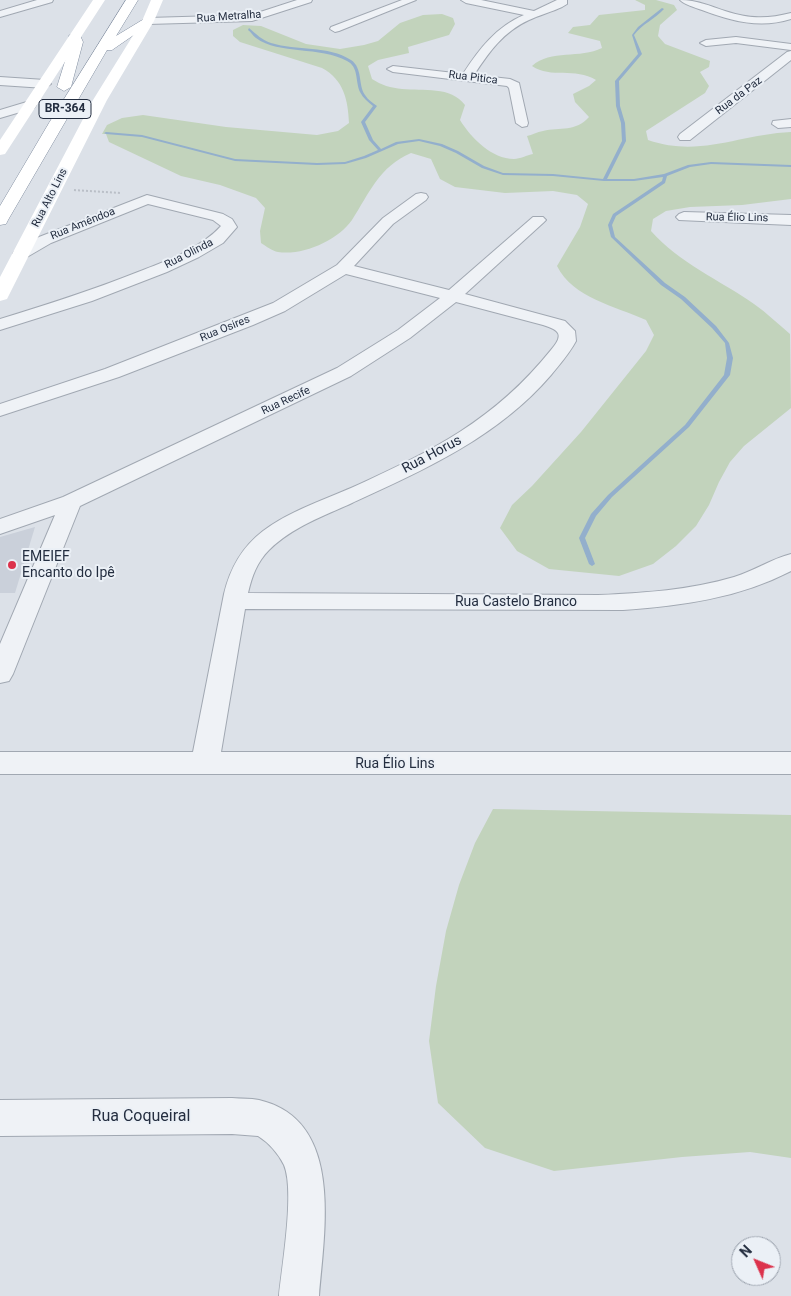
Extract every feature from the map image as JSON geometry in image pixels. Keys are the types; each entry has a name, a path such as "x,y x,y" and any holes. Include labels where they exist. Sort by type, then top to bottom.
{"main road":[{"path":"0,151 99,0"},
{"name":"BR-364","path":"29,143 119,0"},
{"name":"BR-364","path":"0,220 56,123 132,0"},
{"name":"Rua Alto Lins","path":"0,295 100,100 148,21 157,0"},
{"path":"101,52 136,27 148,21"},
{"path":"64,87 77,42 75,36"}],"street":[{"path":"0,14 48,0"},
{"name":"Rua Metralha","path":"148,21 252,18 307,0"},
{"path":"335,29 411,0"},
{"path":"466,0 534,14"},
{"path":"468,77 494,38 508,27 563,2 562,0"},
{"path":"685,0 744,19 788,20"},
{"path":"706,43 736,40 791,47"},
{"name":"Rua da Paz","path":"685,137 768,74 791,54"},
{"name":"Rua Pitica","path":"393,69 505,82 515,86 522,123"},
{"path":"768,74 783,77"},
{"path":"0,81 44,84"},
{"path":"0,114 30,105"},
{"name":"Rua Osires","path":"0,410 112,373 247,321 293,299 344,268 388,221 421,197"},
{"name":"Rua Amêndoa","path":"21,254 45,240 147,199"},
{"name":"Rua Olinda","path":"0,326 80,300 164,267 214,242 229,229 227,222 218,217 147,199"},
{"name":"Rua Élio Lins","path":"684,217 791,220"},
{"name":"Rua Recife","path":"0,527 70,502 344,372 404,334 454,295 538,220"},
{"name":"Rua Horus","path":"205,764 238,580 254,552 271,537 308,515 421,463 478,430 510,408 536,383 566,342 568,333 559,324 454,295 344,268"},
{"path":"0,674 70,502"},
{"name":"Rua Castelo Branco","path":"234,601 588,603 641,601 701,593 734,585 765,574 791,561"},
{"name":"Rua Élio Lins","path":"0,763 791,763"},
{"name":"Rua Coqueiral","path":"0,1118 232,1116 263,1119 278,1129 292,1145 305,1175 306,1212 299,1296"}],"path":[{"path":"55,188 108,191 147,199"}],"shaded area":[{"name":"EMEIEF Encanto do Ipê","path":"35,527 15,593 0,593 0,537"}],"green space":[{"path":"635,0 656,0 674,5 677,10 660,25 658,36 665,44 710,61 709,67 700,72 709,86 705,93 646,131 648,140 685,147 703,146 791,132 791,199 742,205 690,207 666,211 653,219 651,231 674,253 754,304 790,334 791,408 744,446 730,462 709,505 696,526 676,546 653,564 619,576 549,569 517,551 500,528 512,505 581,432 646,351 654,335 646,320 596,300 584,293 564,277 557,266 580,227 588,204 577,195 553,191 505,193 455,187 440,179 431,159 411,153 391,165 383,173 352,220 338,234 309,249 288,253 278,252 271,250 261,243 260,231 265,208 256,198 220,185 181,176 109,142 106,134 102,134 107,125 122,118 143,115 226,127 317,135 338,131 349,123 346,99 335,78 322,68 240,42 233,36 233,30 243,25 261,26 306,44 340,49 378,41 400,23 423,15 442,14 453,18 455,24 449,35 408,47 409,53 378,60 368,66 372,79 394,88 436,91 452,95 465,105 460,120 476,140 498,155 506,158 519,158 533,154 527,136 543,131 573,127 584,122 589,117 575,102 573,94 596,80 580,74 547,72 532,66 548,58 584,53 602,48 600,41 568,33 573,27 590,25 599,15 645,10 645,5"},
{"path":"493,809 791,815 791,1158 750,1152 682,1157 554,1171 485,1148 438,1103 429,1041 446,931 459,885 475,843"}],"waterway":[{"path":"604,180 624,141 623,123 618,106 617,81 640,54 633,35 639,27 663,9"},
{"path":"249,29 257,38 269,43 282,47 325,52 350,61 356,67 363,94 375,106 363,122 371,140 380,150"},
{"path":"106,133 142,136 235,160 317,164 345,163 365,157 397,143 419,140 441,145 483,167 503,174 553,175 604,180"},
{"path":"665,175 689,166 711,163 791,166"},
{"path":"592,564 582,538 593,515 610,496 687,426 727,375 730,358 727,343 714,327 683,298 663,284 613,237 610,225 614,215 664,182 665,175"},
{"path":"604,180 634,180 665,175"}],"place":[{"name":"EMEIEF Encanto do Ipê","path":"12,565"}]}
